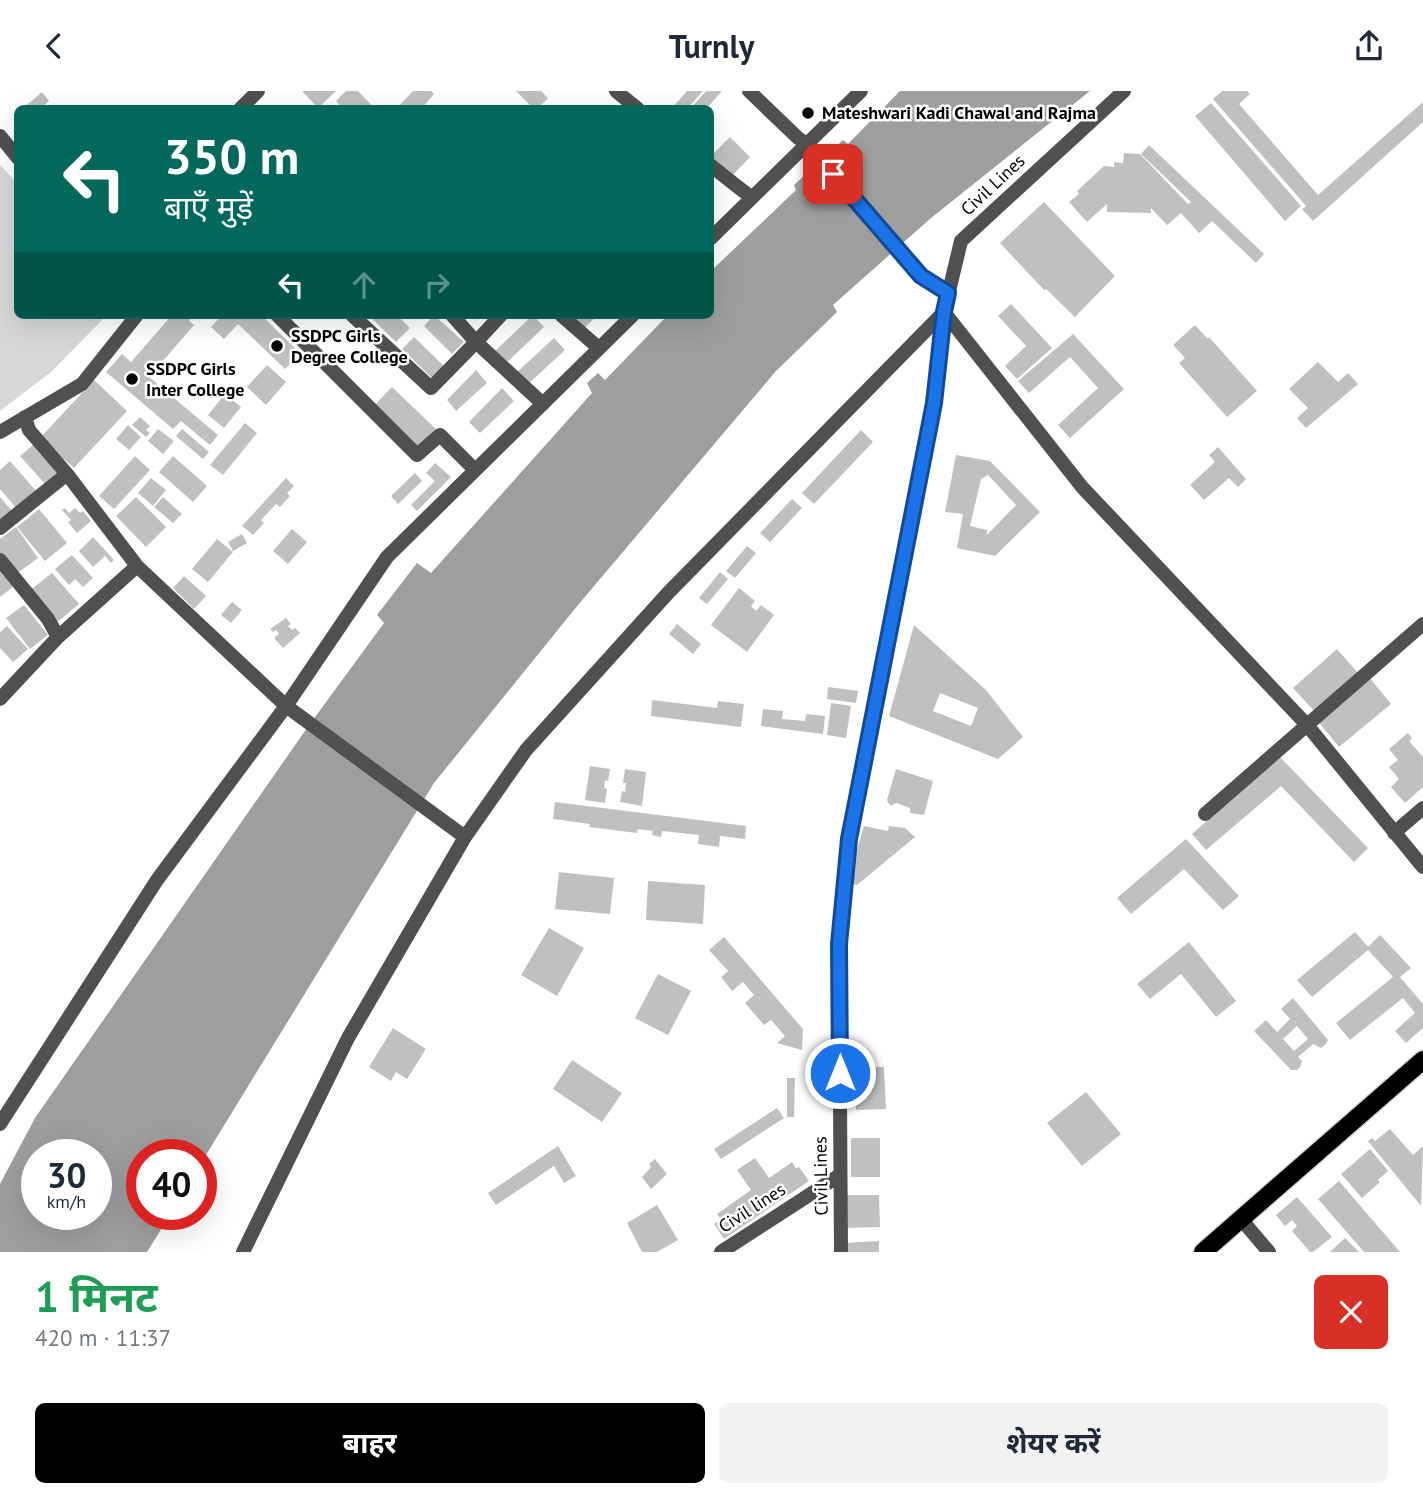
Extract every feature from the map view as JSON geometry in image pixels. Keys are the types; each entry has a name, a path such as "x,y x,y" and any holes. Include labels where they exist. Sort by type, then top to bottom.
{"main road":[{"path":"1203,1252 1423,1060"}],"street":[{"path":"244,105 258,91"},
{"path":"616,91 633,105"},
{"path":"749,91 811,148 921,276 948,293"},
{"path":"714,235 752,198 811,148 860,91"},
{"name":"Civil Lines","path":"841,1252 839,944 849,839 934,403 948,293 961,241 1124,91"},
{"path":"0,136 14,153"},
{"path":"714,168 752,198"},
{"path":"243,1252 348,1038 465,837 526,750 668,593 944,312 1082,487 1307,725 1423,867"},
{"path":"0,432 82,384 134,319"},
{"path":"281,319 417,455 440,435 475,470"},
{"path":"356,319 430,388 497,319"},
{"path":"456,319 542,404"},
{"path":"565,319 593,344"},
{"path":"0,1124 157,880 286,706 387,557 629,319"},
{"path":"26,417 29,431 67,474 136,566 286,706 465,837"},
{"path":"0,528 67,474"},
{"path":"0,560 48,619 58,637"},
{"path":"0,699 58,637 136,566"},
{"path":"1205,814 1423,624"},
{"path":"1394,833 1423,808"},
{"name":"Civil lines","path":"721,1252 840,1175"},
{"path":"1241,1219 1269,1252"}],"shaded area":[{"path":"900,91 1090,91 931,218 833,305 837,312 776,371 578,605 434,783 216,1139 126,1139 126,1230 161,1230 147,1252 0,1252 0,1184 21,1144 21,1230 112,1230 112,1139 24,1139 35,1118 307,728 384,623 377,615 417,563 431,573 592,393 587,383 598,373 605,380 664,319 714,319 714,268 796,190 794,185 843,140 848,144"},
{"path":"0,165 14,180 14,319 103,319 51,372 0,411"}],"building":[{"path":"302,91 336,91 321,105 315,105"},
{"path":"346,91 358,91 371,105 340,105 336,101"},
{"path":"413,91 431,91 434,94 424,105 400,105"},
{"path":"516,91 541,91 548,98 541,105 530,105"},
{"path":"687,91 703,91 691,105 675,105"},
{"path":"706,91 722,91 710,105 694,105"},
{"path":"1222,91 1247,91 1250,94 1239,104 1318,195 1423,102 1423,122 1313,221 1302,209 1306,206 1213,99"},
{"path":"42,92 49,101 44,105 27,105"},
{"path":"1211,103 1301,206 1285,221 1195,116"},
{"path":"730,137 750,157 730,178 714,161 714,153"},
{"path":"1149,145 1264,254 1256,263 1212,221 1199,233 1181,213 1167,225 1151,208 1151,213 1107,212 1107,204 1087,222 1069,202 1104,166 1114,167 1114,162 1123,163 1124,153 1140,154 1188,204 1191,202 1141,154"},
{"path":"1044,202 1115,276 1075,317 1044,290 1000,243"},
{"path":"1011,304 1052,348 1017,379 1005,366 1026,346 998,316"},
{"name":"SSDPC Girls Inter College","path":"169,319 191,319 189,321 194,325 149,377 218,435 210,445 181,421 173,429 106,372 122,354 131,362"},
{"name":"SSDPC Girls Degree College","path":"218,319 265,319 300,353 285,369 238,324 224,339 211,327"},
{"path":"372,319 401,319 410,328 396,342"},
{"path":"430,319 438,319 464,342 452,354 424,326"},
{"path":"529,319 537,319 544,327 505,364 494,352"},
{"path":"570,319 594,319 581,331"},
{"path":"1195,325 1257,391 1227,417 1179,363 1185,358 1173,345"},
{"path":"1073,334 1124,389 1070,438 1058,425 1098,388 1070,357 1029,393 1018,381"},
{"path":"414,337 444,366 432,378 402,349"},
{"path":"554,338 565,350 526,386 515,374"},
{"path":"1318,362 1338,382 1348,373 1358,384 1306,428 1297,418 1308,408 1289,389"},
{"path":"267,365 286,382 266,405 247,387"},
{"path":"476,370 487,383 456,411 447,400"},
{"path":"94,380 127,411 74,468 40,438"},
{"path":"392,387 438,431 417,452 371,409"},
{"path":"502,388 514,401 480,433 469,422"},
{"path":"225,394 241,407 224,428 208,415"},
{"path":"140,417 150,426 146,430 150,433 146,437 132,425"},
{"path":"245,423 257,433 223,475 210,465"},
{"path":"128,425 141,437 129,450 116,439"},
{"path":"158,429 174,441 163,454 148,441"},
{"path":"182,429 209,452 203,459 176,436"},
{"path":"861,430 873,442 814,504 802,493"},
{"path":"35,443 61,473 46,485 20,456"},
{"path":"1218,447 1246,479 1238,487 1229,478 1204,500 1190,485 1215,462 1209,455"},
{"path":"956,455 990,461 1040,512 995,556 957,548 963,514 945,512","holes":["988,475 1016,505 987,535 987,530 970,526 981,479"]},
{"path":"135,456 150,470 114,509 99,496"},
{"path":"173,456 207,486 193,502 159,472"},
{"path":"10,461 37,492 17,509 0,489 0,470"},
{"path":"435,463 451,477 417,511 411,505 435,481 426,473"},
{"path":"415,473 422,481 398,504 391,496"},
{"path":"151,478 166,490 153,506 138,493"},
{"path":"286,478 294,486 287,493 290,496 280,507 276,504 261,520 264,523 253,535 242,526"},
{"path":"0,497 13,512 0,523"},
{"path":"136,497 166,527 146,547 116,516"},
{"path":"163,497 182,514 173,523 154,507"},
{"path":"792,499 802,508 770,542 760,533"},
{"path":"65,508 69,513 75,508 80,513 83,511 91,521 77,533 62,510"},
{"path":"39,509 67,543 45,561 17,527"},
{"path":"16,527 38,558 15,575 0,555 0,539"},
{"path":"292,529 307,542 288,564 273,551"},
{"path":"242,534 247,543 233,551 228,542"},
{"path":"93,537 114,560 111,563 105,556 93,567 79,551"},
{"path":"217,539 233,552 208,582 192,569"},
{"path":"747,546 756,553 735,578 726,571"},
{"path":"72,555 93,578 83,587 75,579 69,585 55,569"},
{"path":"0,570 13,587 0,597"},
{"path":"720,572 728,579 707,604 699,598"},
{"path":"52,573 79,604 56,623 29,591"},
{"path":"184,576 206,596 194,609 173,588"},
{"path":"739,588 755,601 751,606 756,611 761,605 774,615 747,652 711,625"},
{"path":"232,602 242,610 231,623 221,615"},
{"path":"24,605 48,635 30,649 6,618"},
{"path":"286,618 291,624 288,626 300,633 283,648 274,638 279,634 270,629"},
{"path":"677,624 701,644 693,654 669,634"},
{"path":"914,625 986,690 1023,737 998,759 889,716","holes":["940,693 978,708 971,726 933,711"]},
{"path":"7,626 28,649 13,662 0,648 0,632"},
{"path":"1337,649 1358,673 1315,712 1293,688"},
{"path":"1369,677 1391,704 1339,747 1317,720"},
{"path":"828,687 858,691 856,703 827,699"},
{"path":"652,700 717,708 718,701 744,704 741,727 651,716"},
{"path":"831,703 851,706 846,738 827,735"},
{"path":"763,709 783,711 782,719 805,721 806,714 825,716 823,734 761,726"},
{"path":"1408,733 1412,738 1409,741 1423,757 1423,787 1405,803 1391,787 1399,779 1389,767 1398,760 1389,749"},
{"path":"1279,756 1368,848 1354,862 1281,786 1206,850 1192,834"},
{"path":"590,766 610,769 608,781 605,780 605,803 585,800"},
{"path":"625,769 646,772 642,806 620,802 622,791 625,792"},
{"path":"896,769 933,781 924,815 910,813 910,808 896,803 891,806 889,804 887,800"},
{"path":"555,802 746,826 745,839 720,836 719,847 698,844 699,835 662,831 661,837 652,835 653,831 638,829 637,833 589,827 590,824 553,819"},
{"path":"864,826 888,831 889,826 905,828 915,837 857,885 847,883"},
{"path":"1186,839 1239,896 1223,910 1184,869 1131,914 1117,898"},
{"path":"559,872 614,878 610,914 555,909"},
{"path":"648,881 705,885 703,924 646,920"},
{"path":"549,928 584,948 557,996 521,975"},
{"path":"1355,932 1368,947 1380,935 1411,968 1400,977 1423,1004 1423,1028 1406,1043 1395,1031 1415,1013 1403,998 1350,1040 1336,1023 1393,977 1368,950 1312,997 1297,980"},
{"path":"724,937 803,1029 802,1050 777,1043 785,1036 771,1020 764,1025 745,1003 754,995 743,982 732,991 721,977 728,971 709,950"},
{"path":"1189,942 1236,1001 1216,1017 1181,974 1150,999 1137,984"},
{"path":"658,974 691,991 668,1035 635,1018"},
{"path":"1293,998 1328,1040 1321,1048 1313,1044 1298,1057 1302,1061 1297,1070 1291,1070 1254,1031 1266,1020 1277,1032 1290,1019 1281,1009","holes":["1297,1026 1308,1039 1294,1051 1283,1039"]},
{"path":"393,1028 426,1049 407,1079 396,1072 391,1081 369,1067"},
{"path":"572,1060 622,1093 602,1122 553,1089"},
{"path":"872,1062 872,1067 884,1067 886,1109 856,1110 854,1063"},
{"path":"787,1078 795,1078 794,1117 787,1117"},
{"path":"1086,1092 1121,1134 1082,1166 1047,1123"},
{"path":"777,1108 784,1118 721,1159 714,1149"},
{"path":"1390,1129 1413,1155 1423,1146 1421,1206 1368,1141 1372,1138 1375,1141"},
{"path":"851,1138 880,1138 880,1177 851,1177"},
{"path":"558,1146 576,1176 564,1183 554,1166 496,1205 488,1193"},
{"path":"1370,1149 1388,1171 1362,1198 1341,1174"},
{"path":"755,1158 769,1178 792,1162 809,1181 724,1239 714,1224 721,1219 717,1214 751,1190 737,1170"},
{"path":"655,1159 667,1174 651,1189 642,1177"},
{"path":"1339,1181 1400,1252 1364,1252 1318,1199"},
{"path":"846,1195 879,1195 880,1227 847,1228"},
{"path":"1297,1197 1332,1237 1313,1252 1310,1252 1292,1231 1297,1226 1292,1220 1285,1226 1276,1215"},
{"path":"657,1205 678,1240 657,1252 642,1252 627,1223"},
{"path":"1345,1238 1359,1252 1330,1252"},
{"path":"879,1241 879,1252 845,1252 845,1243"}],"place":[{"name":"Mateshwari Kadi Chawal and Rajma","path":"808,113"},
{"name":"SSDPC Girls Degree College","path":"277,346"},
{"name":"SSDPC Girls Inter College","path":"132,379"}],"route":[{"path":"833,174 921,276 948,293 934,403 849,839 839,944 840,1073"}]}
